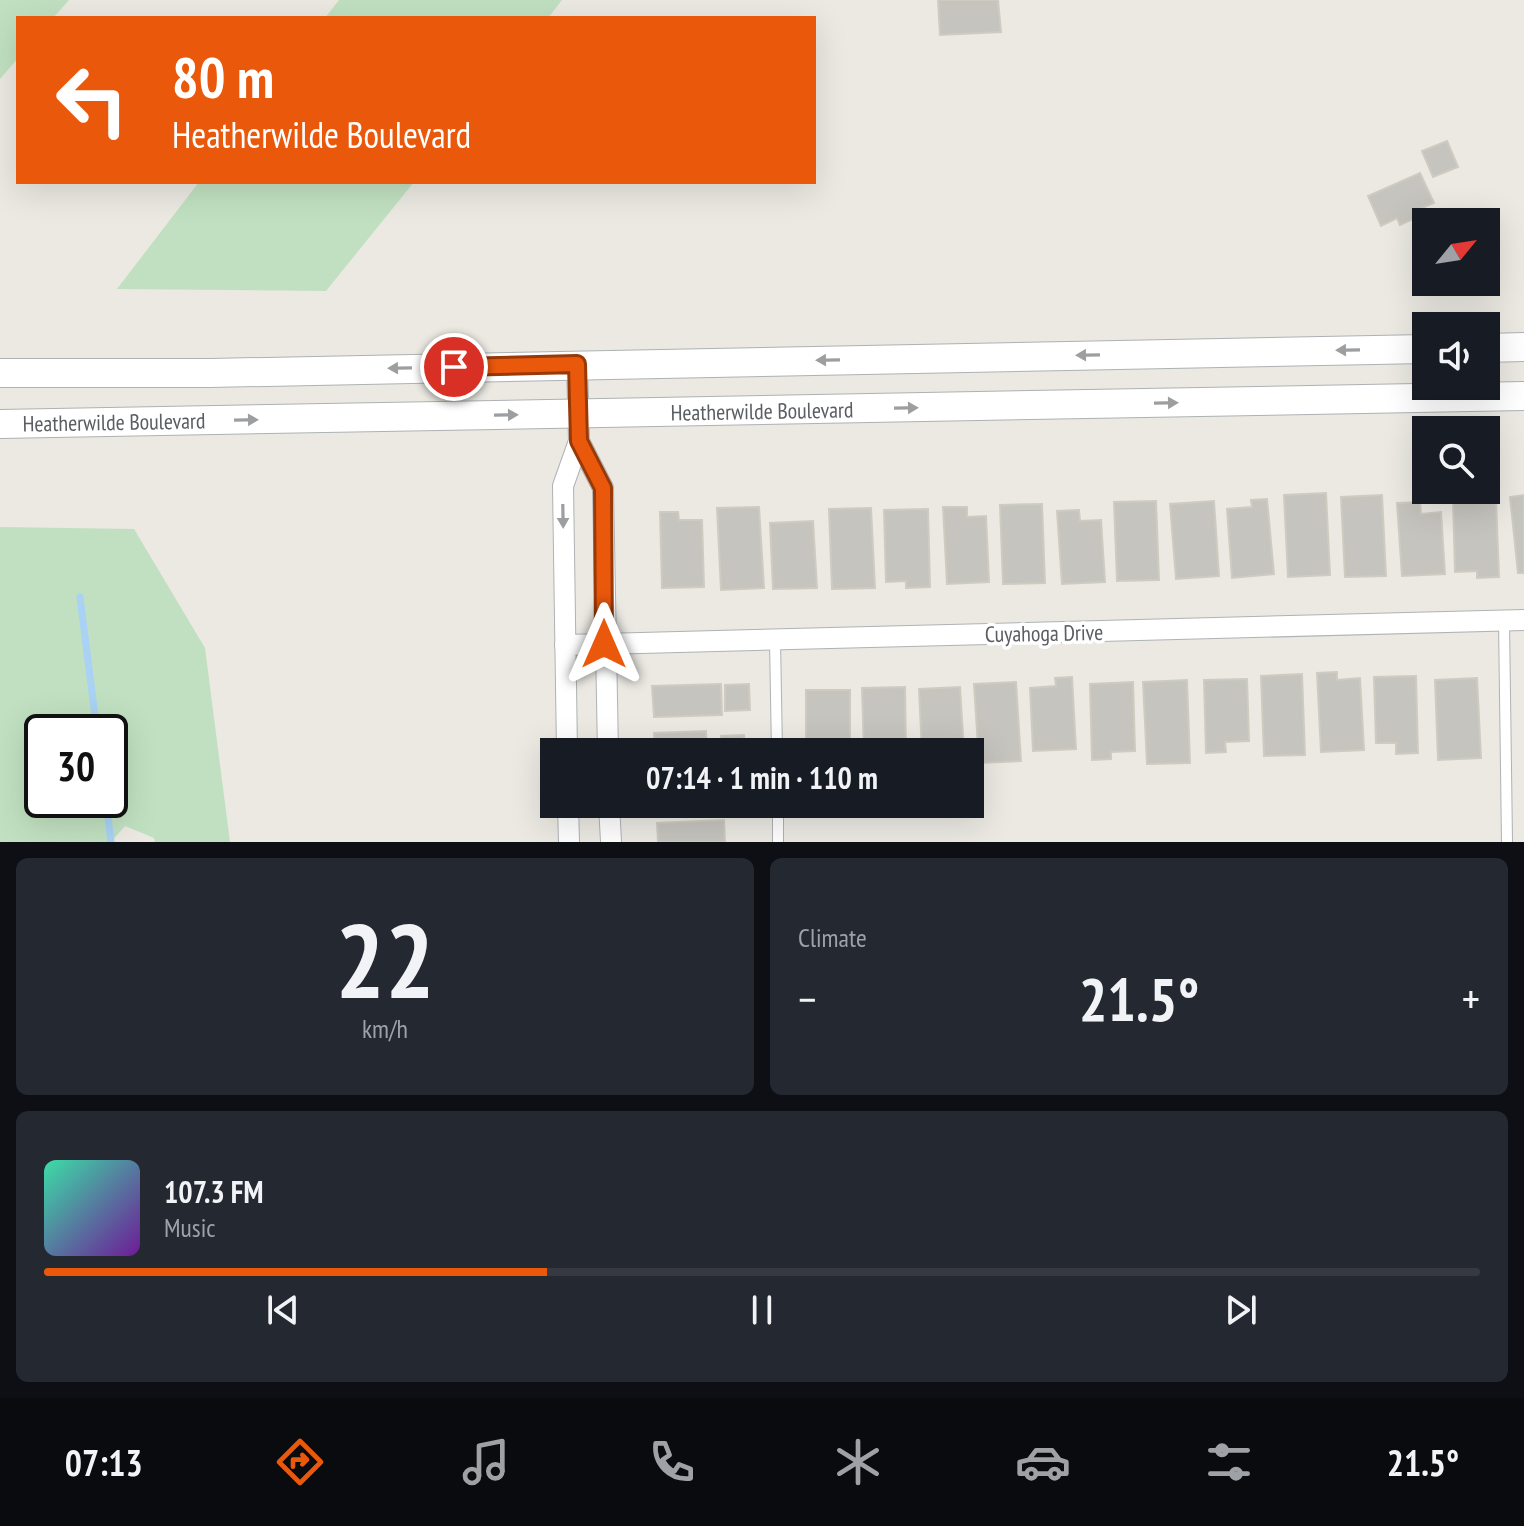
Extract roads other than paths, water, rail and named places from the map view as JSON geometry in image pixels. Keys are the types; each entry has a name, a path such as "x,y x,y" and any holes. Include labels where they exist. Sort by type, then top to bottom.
{"main road":[{"path":"1500,348 1524,347"},
{"path":"0,373 172,373 1412,349"},
{"name":"Heatherwilde Boulevard","path":"0,424 578,427 1524,396"}],"street":[{"path":"567,738 563,486 578,427 577,364"},
{"path":"578,427 603,488 607,738"},
{"name":"Cuyahoga Drive","path":"565,645 1514,621"},
{"path":"568,818 569,842"},
{"path":"610,818 611,842"}],"lane":[{"path":"1507,842 1514,621"},
{"path":"775,640 777,738"},
{"path":"778,818 778,842"}],"waterway":[{"path":"80,597 95,714"},
{"path":"108,818 111,842"}]}
